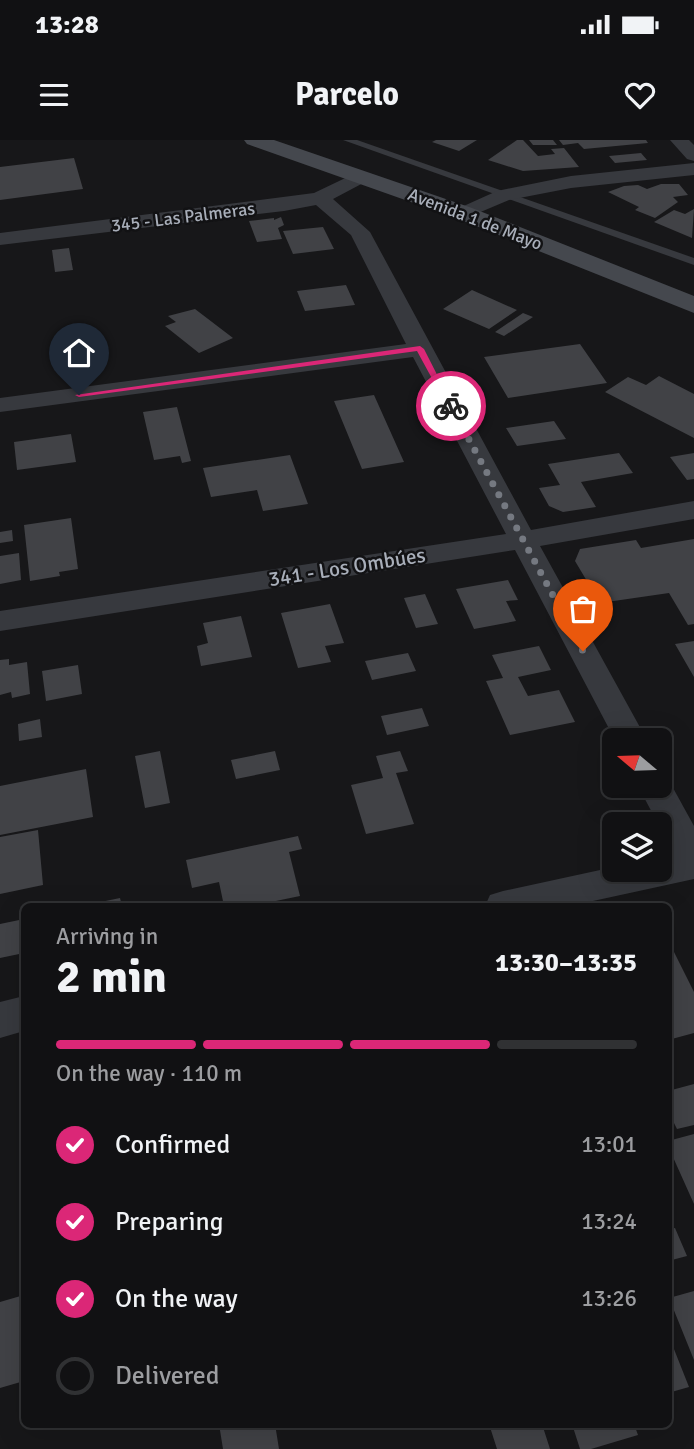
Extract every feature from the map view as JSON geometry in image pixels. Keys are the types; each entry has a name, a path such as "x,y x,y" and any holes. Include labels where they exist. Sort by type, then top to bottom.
{"main road":[{"name":"Avenida 1 de Mayo","path":"254,140 464,213 694,305"}],"street":[{"path":"680,140 694,155"},
{"path":"464,213 504,195 572,183 694,169"},
{"name":"345 - Las Palmeras","path":"0,239 320,198 360,177"},
{"path":"320,198 360,232 420,349 625,728"},
{"path":"0,405 420,349"},
{"name":"341 - Los Ombúes","path":"0,621 524,540 694,510"},
{"path":"516,903 694,861 661,798"},
{"path":"0,1020 21,1015"}],"lane":[{"path":"348,140 694,262"}],"building":[{"path":"477,140 459,151 432,142"},
{"path":"517,140 523,140 538,156 555,154 551,149 564,148 579,167 523,171 488,160"},
{"path":"529,140 553,140 557,145 533,145"},
{"path":"559,140 646,140 648,143 584,149 578,143 563,145"},
{"path":"641,153 647,160 615,163 609,156"},
{"path":"74,158 83,189 0,200 0,167"},
{"path":"661,184 679,184 688,195 673,197 678,202 655,218 635,210 639,207 608,192 624,186 638,185 647,189"},
{"path":"694,209 692,238 654,222 674,210 685,214"},
{"path":"281,217 284,225 278,228 282,239 257,242 249,221 274,220"},
{"path":"323,227 334,249 293,254 283,231"},
{"path":"69,248 73,270 55,272 52,250"},
{"path":"346,285 355,305 305,311 297,291"},
{"path":"472,290 517,310 489,329 443,309"},
{"path":"195,309 233,338 199,353 165,326 176,322 168,316"},
{"path":"523,313 533,317 504,336 495,332"},
{"path":"580,344 607,383 508,398 484,357"},
{"path":"659,376 694,394 694,438 605,392 628,377 646,385"},
{"path":"374,395 404,462 362,469 334,401"},
{"path":"177,407 191,461 182,463 180,456 154,460 143,412"},
{"path":"554,421 566,439 517,446 506,428"},
{"path":"71,434 76,462 17,470 14,442"},
{"path":"619,453 633,473 581,482 596,507 563,512 549,506 539,488 560,485 548,464"},
{"path":"694,453 694,479 687,480 670,457"},
{"path":"290,455 308,504 263,511 257,490 211,497 203,468"},
{"path":"71,518 78,569 59,572 60,576 30,581 24,525"},
{"path":"12,530 13,541 0,543 0,532"},
{"path":"694,539 694,624 688,625 669,593 600,603 575,561 580,549 636,540 641,548"},
{"path":"19,553 21,580 0,584 0,556"},
{"path":"508,580 518,600 506,601 516,621 474,629 456,589"},
{"path":"425,594 438,624 416,628 404,598"},
{"path":"330,604 344,643 325,646 331,662 298,668 281,613"},
{"path":"241,616 252,657 201,666 197,646 208,643 203,623"},
{"path":"694,641 694,677 675,644"},
{"path":"539,646 551,670 518,677 528,696 559,690 575,722 510,735 486,681 503,678 492,655"},
{"path":"408,653 416,671 372,680 365,661"},
{"path":"9,659 9,665 27,662 30,694 12,698 11,692 0,695 0,660"},
{"path":"78,665 82,694 46,701 42,671"},
{"path":"422,708 429,726 387,735 381,716"},
{"path":"40,719 42,737 19,741 18,724"},
{"path":"160,751 170,803 145,808 135,756"},
{"path":"275,751 280,770 236,779 231,760"},
{"path":"400,751 408,771 396,773 414,824 366,834 351,785 383,778 376,756"},
{"path":"86,769 93,817 0,835 0,786"},
{"path":"38,830 43,885 0,894 0,837"},
{"path":"298,836 302,849 289,852 300,896 266,903 223,903 219,882 192,888 186,860"},
{"path":"120,898 121,903 96,903"},
{"path":"21,920 21,954 0,958 0,924"},
{"path":"672,948 694,992 694,1033 672,1039"},
{"path":"694,1084 694,1125 677,1129 672,1119 672,1090"},
{"path":"694,1134 694,1204 672,1155 672,1140"},
{"path":"672,1228 675,1228 687,1256 672,1260"},
{"path":"694,1291 694,1360 672,1305 672,1297"},
{"path":"21,1296 21,1382 0,1388 0,1302"},
{"path":"672,1344 689,1387 672,1392"},
{"path":"220,1428 276,1428 279,1449 223,1449"},
{"path":"490,1428 543,1428 550,1449 497,1449"},
{"path":"573,1428 635,1428 638,1435 591,1449 580,1449"}],"way so far":[{"path":"451,406 583,651"}],"route":[{"path":"79,395 420,349 451,406"}]}
